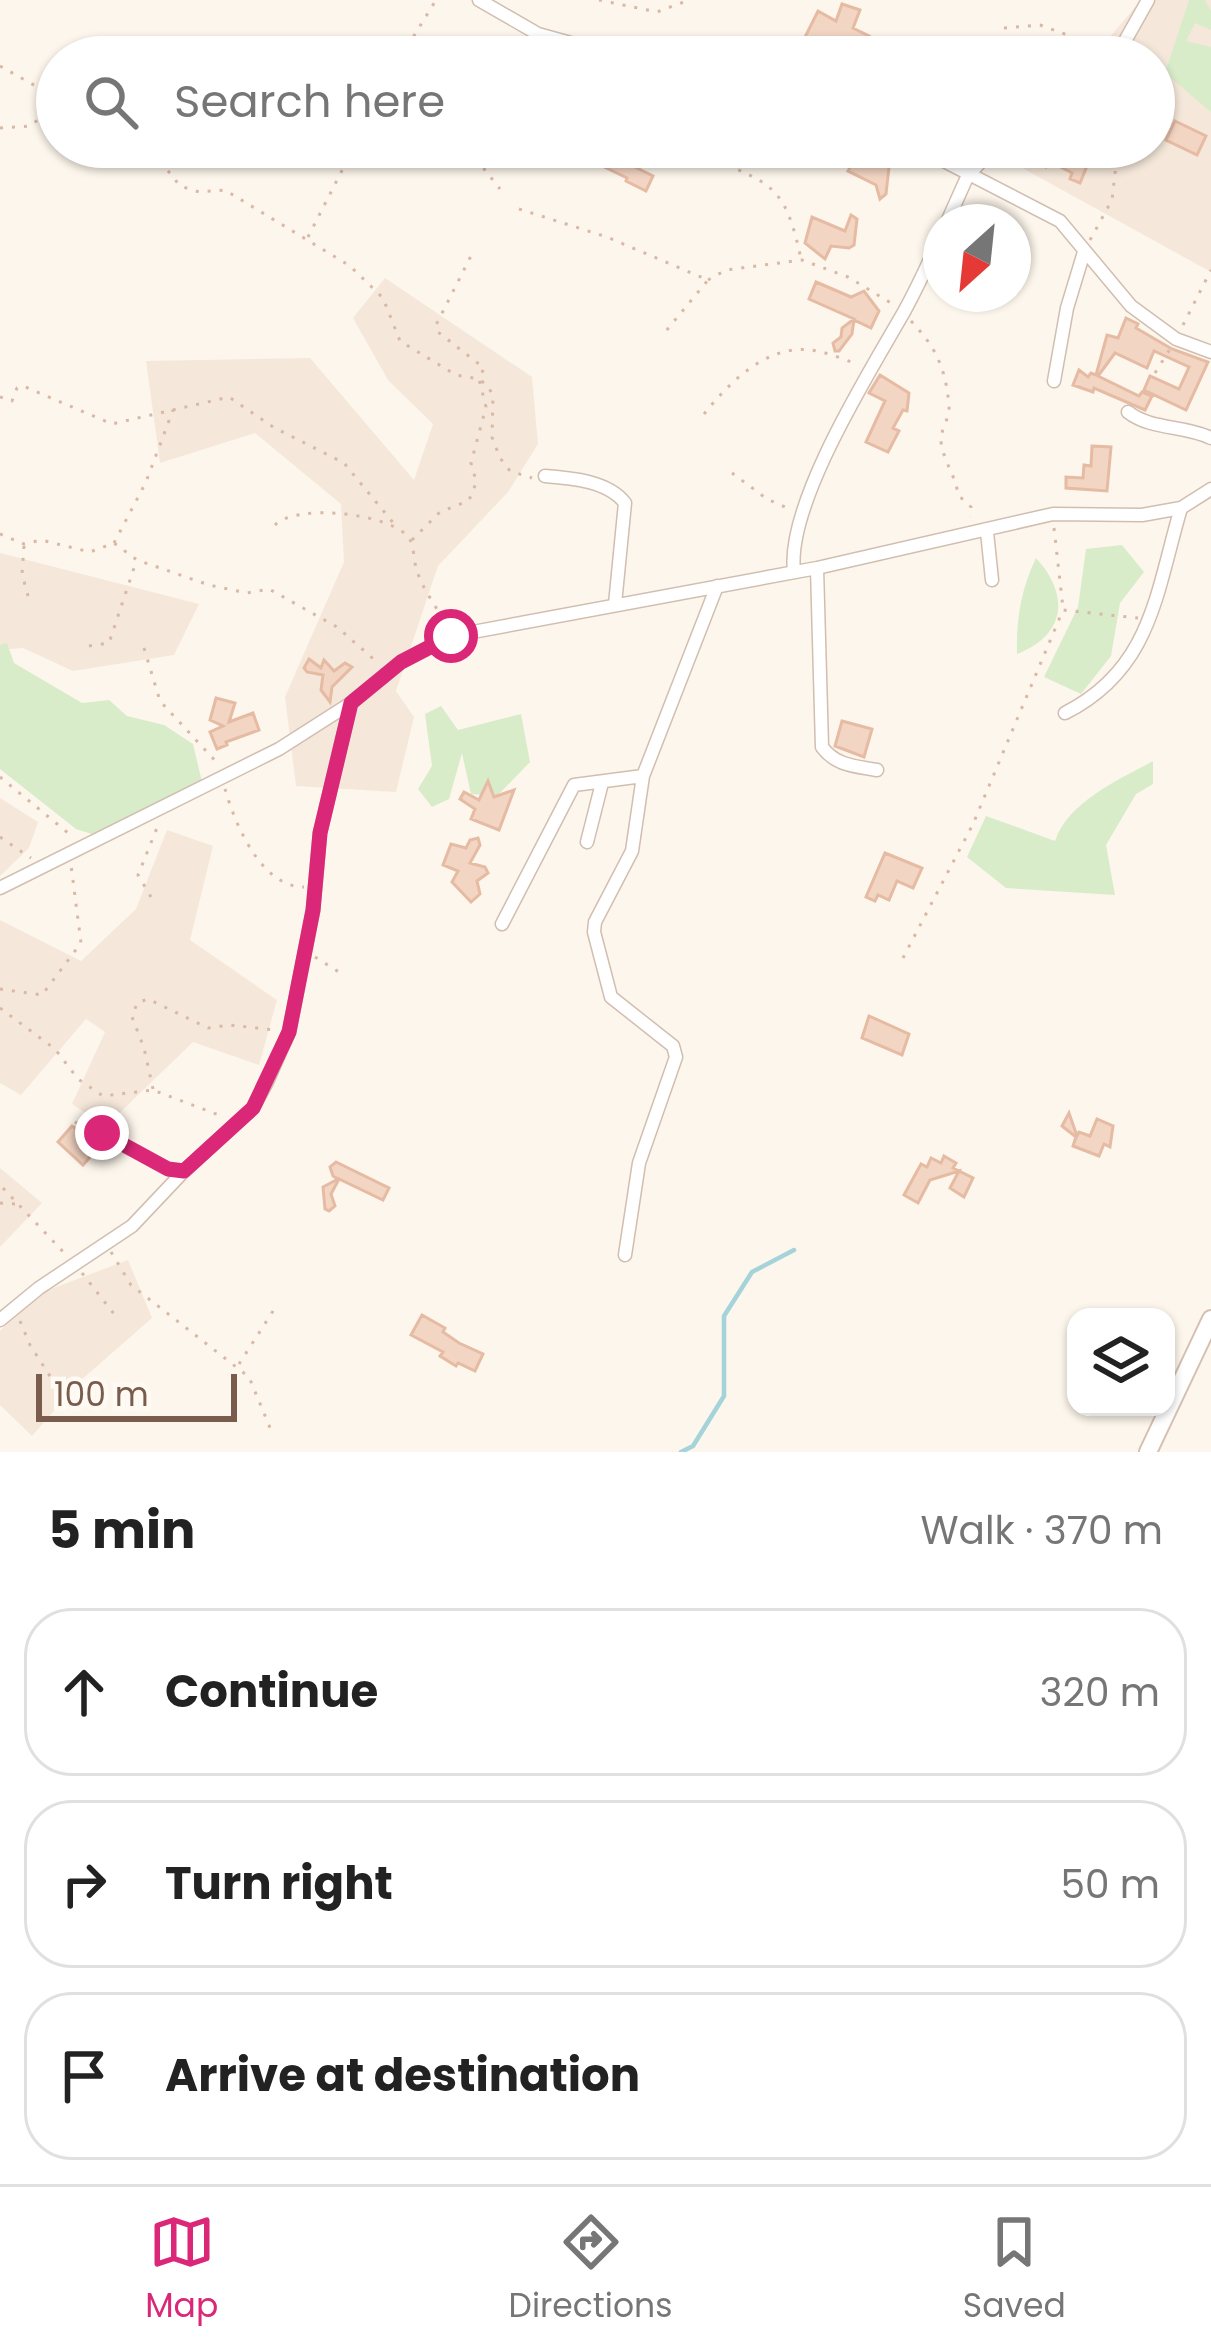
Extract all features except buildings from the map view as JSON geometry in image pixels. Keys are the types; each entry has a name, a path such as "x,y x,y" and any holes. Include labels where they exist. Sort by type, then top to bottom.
{"street":[{"path":"479,0 545,36"},
{"path":"1128,36 1148,0"},
{"path":"955,168 1060,221 1131,306 1176,339 1211,352"},
{"path":"955,204 975,168"},
{"path":"1054,381 1067,308 1084,252"},
{"path":"794,571 792,555 800,514 870,368 923,272"},
{"path":"1128,412 1146,423 1211,437"},
{"path":"545,476 596,484 620,495 625,503 615,604"},
{"path":"0,888 226,777 351,703 387,672 451,636 817,568 1053,514 1142,515 1180,508 1211,490"},
{"path":"1065,713 1109,685 1152,619 1180,508"},
{"path":"987,532 992,580"},
{"path":"817,568 822,747 830,758 846,765 877,770"},
{"path":"625,1255 639,1163 676,1057 673,1046 611,997 594,932 632,850 643,776 717,586"},
{"path":"0,1320 74,1264 108,1245 253,1108 289,1032 313,910 320,833 351,703"},
{"path":"502,925 574,785 643,776"},
{"path":"587,842 602,783"},
{"path":"1148,1452 1211,1318"}],"path":[{"path":"414,36 436,0"},
{"path":"599,0 657,12 689,0"},
{"path":"1004,28 1040,25 1075,36"},
{"path":"0,66 36,89"},
{"path":"0,128 30,126 36,121"},
{"path":"166,168 180,186 199,192 225,190 350,266 383,298 400,341 455,375 479,379 493,395 492,437 510,472 526,479 545,476"},
{"path":"308,238 343,168"},
{"path":"484,168 500,189"},
{"path":"734,168 762,180 780,195 792,215 802,260"},
{"path":"1084,252 1112,200 1116,168"},
{"path":"518,209 607,237 708,280"},
{"path":"412,540 440,512 468,500 476,482 471,463 486,407 479,379 484,368 438,332 436,325 474,250"},
{"path":"666,331 708,280 727,270 802,260 848,277 903,313 938,351 949,404 940,439 946,469 957,481 958,495 971,507 968,536"},
{"path":"1155,373 1211,270"},
{"path":"704,414 722,392 779,352 809,350 870,368"},
{"path":"0,397 12,401 17,388 23,386 112,424 230,397 273,427 344,463 412,540 419,578 451,636"},
{"path":"0,534 24,544 41,540 90,551 114,543 146,482 174,408"},
{"path":"732,473 767,499 800,514"},
{"path":"275,525 282,518 307,513 357,516 395,525"},
{"path":"904,958 973,824 1063,610 1053,514"},
{"path":"114,543 136,560 209,585 247,592 269,589 337,627 387,672"},
{"path":"24,544 22,574 30,603"},
{"path":"89,646 109,643 136,560"},
{"path":"1063,610 1152,619"},
{"path":"144,648 160,701 226,777 232,813 267,871 294,887 312,887"},
{"path":"0,778 85,844"},
{"path":"151,897 138,875 167,804"},
{"path":"0,837 42,866"},
{"path":"0,989 42,995 81,943 69,851"},
{"path":"304,949 342,974"},
{"path":"153,1090 131,1017 137,1003 148,999 208,1028 229,1025 289,1032"},
{"path":"0,1008 55,1048 78,1079 104,1096 153,1090 237,1122"},
{"path":"75,1122 168,1169 184,1171"},
{"path":"3,1188 118,1318"},
{"path":"0,1204 20,1204"},
{"path":"108,1245 131,1286 238,1366 255,1387 273,1435"},
{"path":"16,1307 30,1345 64,1398"},
{"path":"238,1366 275,1308"}],"shaded area":[{"path":"1141,0 1211,0 1211,272 1022,168 1175,168 1175,36 1111,36"},
{"path":"385,278 532,377 538,444 508,492 438,566 396,691 414,717 396,792 296,786 285,697 344,562 341,504 255,433 160,463 146,361 310,358 414,480 433,424 388,380 353,318"},
{"path":"0,553 199,604 174,655 73,671 23,648 0,650"},
{"path":"0,798 38,822 29,848 0,876"},
{"path":"167,830 213,846 190,940 277,1000 259,1065 193,1042 106,1126 72,1104 105,1032 86,1019 21,1095 0,1083 0,920 81,961 136,909"},
{"path":"0,1168 42,1203 0,1247"},
{"path":"128,1260 152,1318 80,1381 32,1436 0,1405 0,1331 35,1295"}],"green space":[{"path":"1189,0 1205,0 1211,11 1211,30 1195,23 1186,41 1211,47 1211,112 1175,81 1175,43"},
{"path":"1122,545 1144,572 1120,603 1111,656 1081,694 1044,677 1078,607 1086,549"},
{"path":"1036,558 1054,586 1058,613 1045,636 1017,654 1020,605"},
{"path":"7,643 14,663 82,703 109,700 127,716 164,725 193,744 202,782 95,835 76,829 0,769 0,645"},
{"path":"441,706 458,730 521,714 530,762 497,796 471,794 462,753 449,799 432,807 418,789 432,766 425,714"},
{"path":"1153,761 1153,784 1136,794 1106,845 1115,895 1006,888 967,857 986,816 1055,841 1083,803"}],"waterway":[{"path":"681,1452 693,1446 724,1396 724,1316 752,1272 794,1250"}],"route":[{"path":"102,1133 168,1169 184,1171 253,1108 289,1032 313,910 320,833 351,703 401,662 451,636"}]}
